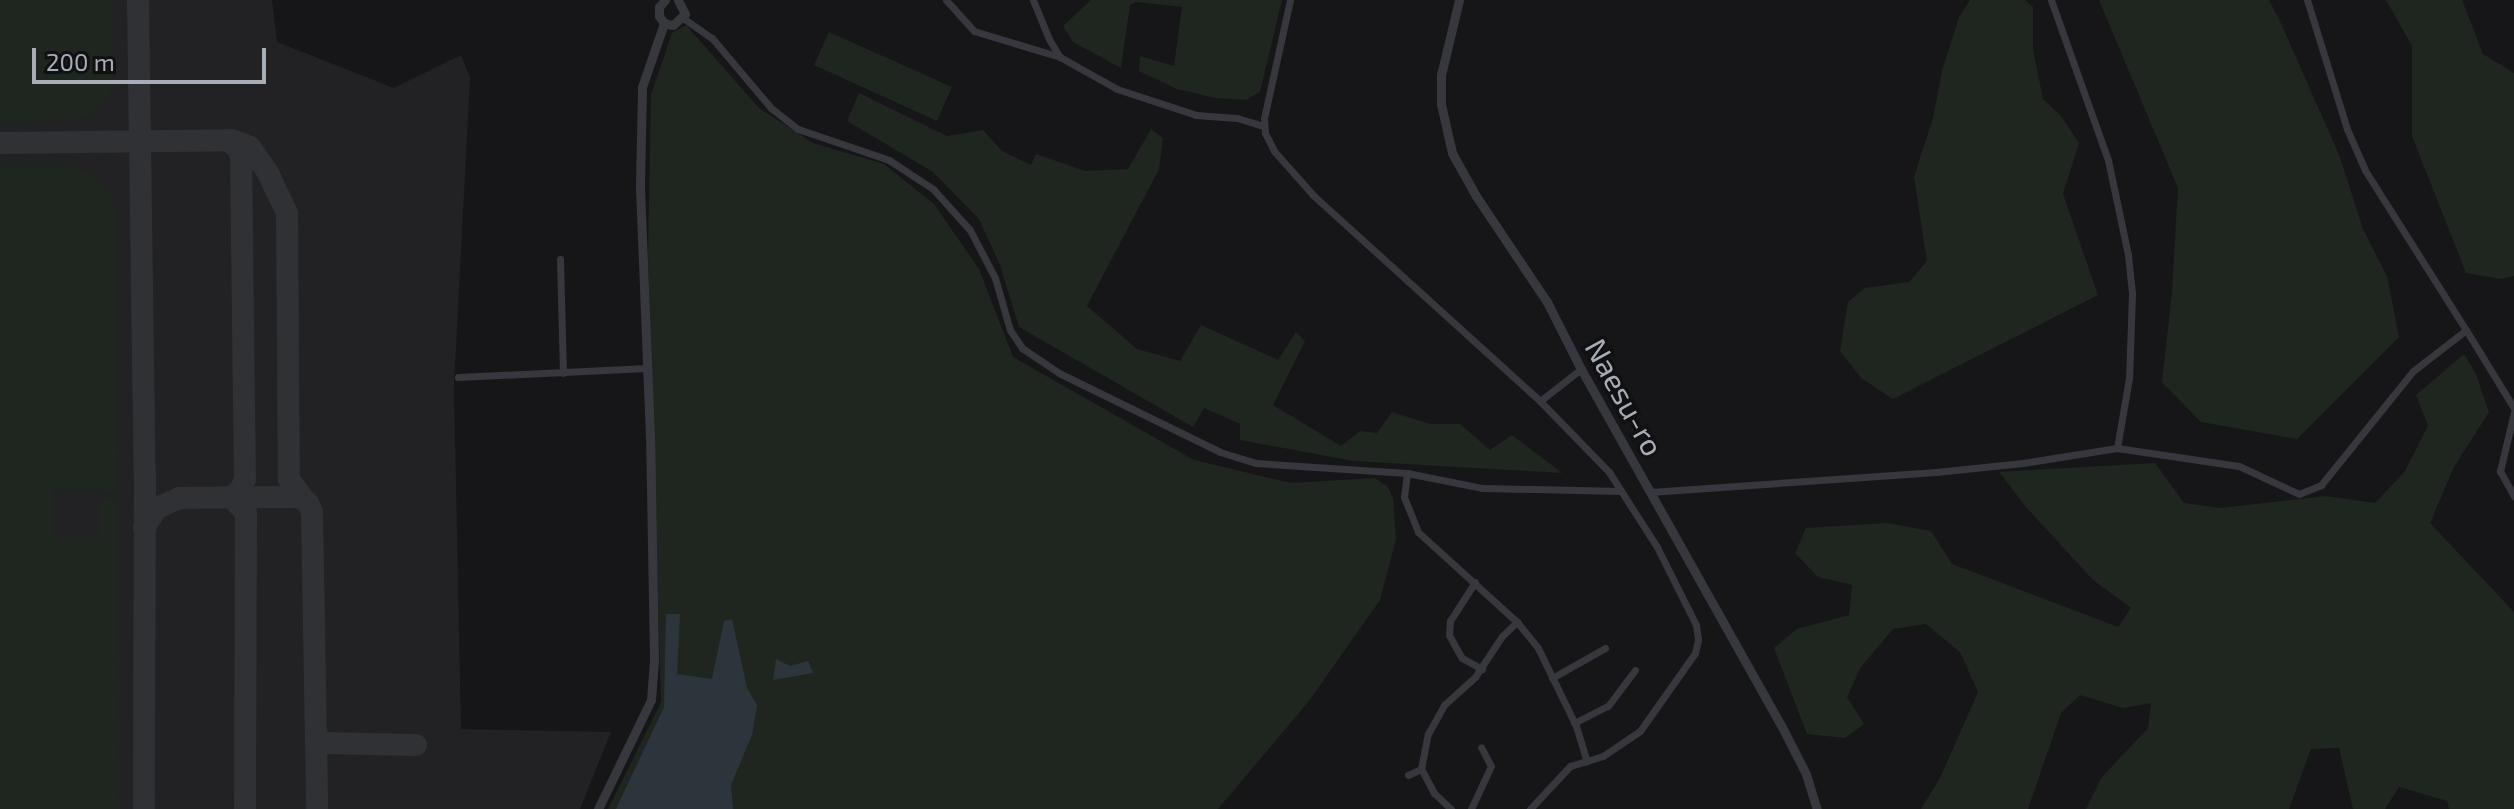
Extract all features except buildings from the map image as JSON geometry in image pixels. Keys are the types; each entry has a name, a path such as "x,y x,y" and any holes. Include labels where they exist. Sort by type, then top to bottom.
{"street":[{"path":"650,0 662,4 659,16 664,23 673,25 683,18"},
{"path":"678,0 684,6 683,18"},
{"path":"946,0 974,31 1060,57 1117,89 1196,115 1237,118 1264,126"},
{"path":"1033,0 1060,57"},
{"path":"1290,0 1264,126 1274,151 1314,196 1540,401 1609,472 1657,547 1689,609 1698,640 1695,653 1640,731 1603,756 1570,766 1530,809"},
{"name":"Naesu-ro","path":"1459,0 1441,75 1441,104 1452,153 1476,196 1547,302 1581,369 1782,727 1806,774 1817,809"},
{"path":"2051,0 2108,160 2128,255 2132,294 2129,378 2117,448"},
{"path":"2307,0 2347,129 2365,170 2390,204 2514,410 2500,471 2514,496"},
{"path":"683,18 712,38 771,108 798,129 889,160 933,189 970,230 985,257 1010,330 1022,348 1059,373 1220,452 1256,463 1407,473 1482,488 1621,491"},
{"path":"598,809 651,700 654,660 640,185 642,87 664,23"},
{"path":"560,259 563,373"},
{"path":"1650,492 1936,472 2023,463 2117,448 2239,466 2299,494 2321,485 2413,371 2466,330"},
{"path":"458,377 647,368"},
{"path":"1540,401 1581,369"},
{"path":"1407,473 1404,497 1418,532 1517,622 1538,648 1574,723 1587,761"},
{"path":"1475,582 1450,621 1449,635 1462,658 1482,669"},
{"path":"1451,809 1434,793 1421,769 1422,755 1436,716 1482,669 1494,646 1517,622"},
{"path":"1552,678 1605,648"},
{"path":"1574,723 1608,706 1635,670"},
{"path":"1471,809 1491,766 1481,747"},
{"path":"1408,775 1421,769"}],"shaded area":[{"path":"0,0 272,0 277,42 394,88 461,55 470,78 454,386 461,729 611,732 580,809 0,809"},
{"path":"0,0 112,0 113,85 101,108 78,120 0,121"},
{"path":"1091,0 1282,0 1260,92 1246,100 1216,98 1177,89 1139,71 1140,56 1174,66 1182,7 1136,2 1130,5 1121,68 1073,42 1063,26"},
{"path":"1970,0 2025,0 2033,7 2033,49 2043,99 2061,116 2079,143 2063,194 2098,295 1893,399 1861,378 1840,351 1848,302 1865,288 1909,282 1927,261 1914,177 1959,17"},
{"path":"2099,0 2269,0 2279,19 2340,157 2363,229 2387,276 2399,337 2297,439 2201,422 2162,382 2172,292 2178,188"},
{"path":"2386,0 2462,0 2483,54 2514,73 2514,276 2501,279 2466,273 2412,136 2412,46"},
{"path":"686,25 759,108 813,143 884,164 934,204 979,269 1013,357 1194,460 1291,483 1375,478 1388,487 1393,498 1396,539 1380,600 1309,701 1218,809 608,809 661,702 648,254 651,95 672,33"},
{"path":"829,32 952,87 937,121 814,65"},
{"path":"859,93 947,136 983,130 1002,151 1031,165 1036,154 1085,171 1128,169 1151,129 1163,138 1159,169 1087,306 1137,349 1180,361 1201,325 1278,360 1296,332 1305,341 1273,405 1341,446 1360,431 1377,433 1392,412 1430,424 1460,424 1490,450 1512,435 1562,473 1354,461 1240,440 1240,424 1204,408 1193,427 1019,327 1000,265 979,219 933,172 847,121"},
{"path":"0,166 72,166 99,178 115,204 117,490 99,494 98,489 53,490 53,536 99,536 99,499 112,499 117,504 119,809 0,809"},
{"path":"2464,354 2476,374 2489,412 2454,467 2430,523 2514,612 2514,809 2449,809 2447,801 2399,787 2385,809 2353,809 2339,748 2311,749 2289,809 2086,809 2102,777 2148,728 2151,703 2123,708 2080,695 2061,713 2028,809 1921,809 1940,778 1978,692 1960,652 1926,624 1893,629 1861,667 1847,697 1864,724 1845,738 1807,734 1774,648 1797,629 1849,615 1852,585 1818,577 1795,553 1806,528 1887,523 1931,531 1952,564 2118,627 2131,608 2093,580 2026,507 1999,472 2155,463 2184,503 2221,508 2326,496 2375,503 2405,471 2428,426 2416,395"},
{"path":"666,614 680,614 677,674 712,679 724,621 732,619 747,688 757,705 752,735 731,785 733,809 616,809 664,707"},
{"path":"776,659 790,666 808,661 813,673 773,680"}],"taxiway":[{"path":"138,0 145,473 144,809"},
{"path":"227,140 238,148 241,157 245,479 241,489 231,497 246,513 245,809"},
{"path":"0,143 232,140 250,147 267,171 287,213 289,479 303,498"},
{"path":"144,528 157,508 179,498 299,497 308,503 312,512 317,809"},
{"path":"316,748 322,743 416,745"}]}
